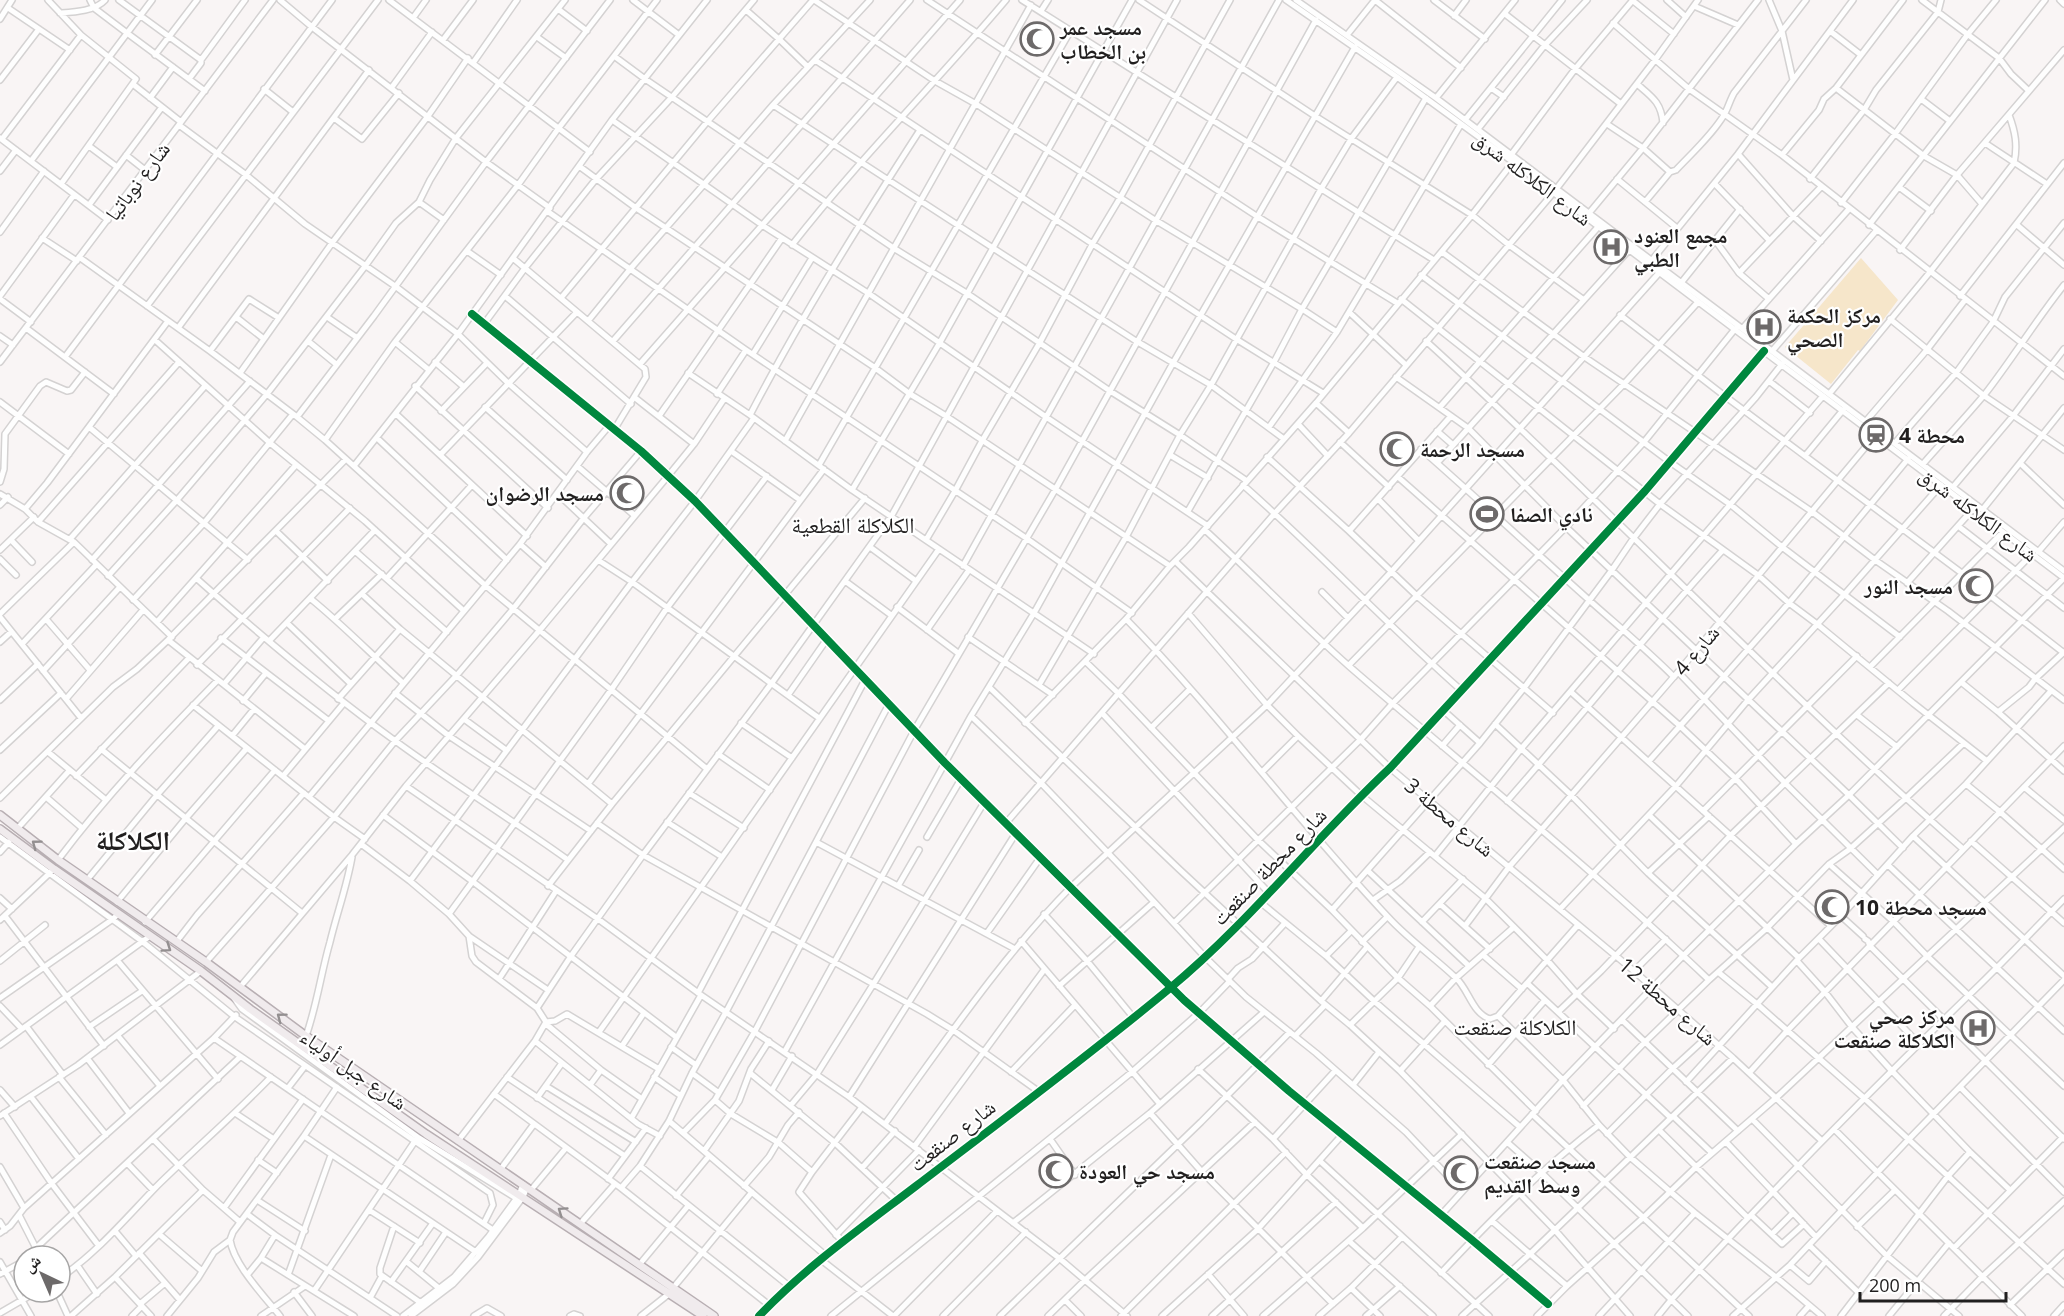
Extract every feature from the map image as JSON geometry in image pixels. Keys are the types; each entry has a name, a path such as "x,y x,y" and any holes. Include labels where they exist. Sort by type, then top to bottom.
{"main road":[{"name":"شارع جبل أولياء","path":"0,815 58,860 145,922 177,941 306,1036 639,1265 702,1316"},
{"name":"شارع جبل أولياء","path":"0,829 10,840 51,872 115,917 150,936 201,971 234,998 426,1134 519,1197 714,1316"}],"street":[{"path":"0,19 12,0"},
{"path":"48,0 81,35 136,77 134,85 61,184"},
{"path":"90,0 94,8 205,91"},
{"path":"60,13 94,8 100,6 105,0"},
{"path":"119,0 201,60"},
{"path":"31,161 152,0"},
{"path":"155,55 197,0"},
{"path":"189,79 245,0"},
{"name":"شارع نوباتيا","path":"0,362 273,0"},
{"path":"280,0 564,222 746,350 919,465 1132,613"},
{"path":"65,357 216,152 332,0"},
{"path":"147,306 378,0"},
{"path":"389,0 590,152"},
{"path":"413,18 426,0"},
{"path":"442,40 473,0"},
{"path":"240,373 333,243 516,2 507,0"},
{"path":"108,576 177,500 267,393 327,317 396,223 419,202 456,138 565,0"},
{"path":"134,600 204,523 295,416 374,316 486,162 610,0"},
{"path":"633,0 680,35"},
{"path":"325,440 395,342 518,185 657,0"},
{"path":"354,466 514,259 612,120 707,0"},
{"path":"484,324 525,268 597,179 672,97 754,0"},
{"path":"588,321 631,268 773,105 870,0"},
{"path":"613,341 909,0"},
{"path":"927,0 1258,217 1366,284 1399,301 1439,328 1660,504 1758,575 1789,603 1987,761"},
{"path":"640,364 960,0"},
{"path":"792,245 826,202 1006,0"},
{"path":"1022,0 1434,260"},
{"path":"1041,11 1048,0"},
{"path":"852,490 968,294 1132,0"},
{"path":"1139,0 1276,91 1472,215 1584,300"},
{"path":"537,1008 643,855 771,684 892,515 1177,0"},
{"path":"926,540 1039,344 1093,243 1230,0"},
{"path":"963,566 1279,0"},
{"name":"شارع الكلاكله شرق","path":"1286,0 1426,98 1478,129 1659,273 1823,396 1895,443 1983,509 2064,578"},
{"name":"شارع الكلاكله شرق","path":"1296,0 1436,98 1513,162 1590,212 1830,393 1866,421 1908,459 2003,532 2064,571"},
{"path":"1347,34 1375,0 1461,68"},
{"path":"1434,0 1485,39"},
{"path":"1454,16 1466,0"},
{"path":"1436,98 1515,0"},
{"path":"1269,427 1337,332 1463,122 1562,0"},
{"path":"1478,129 1544,46 1587,0"},
{"path":"1621,0 1628,6"},
{"path":"1512,155 1575,69 1633,0 1674,34"},
{"path":"1667,0 1686,17"},
{"path":"1006,823 1275,513 1328,456 1509,245 1607,124 1698,0"},
{"path":"1590,212 1663,123 1758,0"},
{"path":"1769,0 1782,31 1793,80"},
{"path":"1645,202 1670,172 1682,164 1725,113 1727,104 1734,93 1806,0"},
{"path":"1652,260 1715,184 1853,0"},
{"path":"1782,155 1903,0"},
{"path":"1922,0 1999,58 2029,92"},
{"path":"1810,179 1938,12 1941,0"},
{"path":"1841,203 1996,0"},
{"path":"1869,225 2045,0"},
{"path":"2060,0 2064,4"},
{"path":"561,298 811,1 848,22 935,81 976,104 1120,198 1337,332"},
{"path":"785,441 1031,5"},
{"path":"1694,6 1738,25"},
{"path":"9,8 70,50"},
{"path":"558,9 587,31"},
{"path":"746,10 808,67"},
{"path":"1505,14 1621,104"},
{"path":"683,1133 714,1100 755,1031 915,729 1055,490 1316,20"},
{"path":"1613,23 1689,89 1782,155 1900,250 2064,376"},
{"path":"0,80 39,29"},
{"path":"588,784 800,500 821,467 874,367 1071,30"},
{"path":"392,87 432,32"},
{"path":"1830,32 1861,55"},
{"path":"81,35 1,139 108,220"},
{"path":"537,37 566,58"},
{"path":"785,1051 971,716 1034,613 1144,413 1355,47"},
{"path":"1900,250 1957,175 2064,50"},
{"path":"614,56 895,249 968,294 1217,462 1245,483 1389,625 1461,690"},
{"path":"815,60 1236,339 1323,393"},
{"path":"150,98 173,67"},
{"path":"178,328 369,70"},
{"path":"1039,685 1126,537 1180,435 1211,385 1321,189 1351,139 1397,76"},
{"path":"1637,84 1657,102 1663,123"},
{"path":"134,85 305,224 366,265 458,334 508,383 587,452"},
{"path":"1491,88 1504,97"},
{"path":"1836,88 1924,156 1957,175 1982,204"},
{"path":"264,89 293,112"},
{"path":"334,118 362,139 399,93"},
{"path":"1188,511 1330,260 1426,98"},
{"path":"1921,99 1950,121"},
{"path":"773,105 1065,296 1211,385 1284,439"},
{"path":"88,205 162,107"},
{"path":"1830,393 1930,272 2013,163 2016,144 2009,114"},
{"path":"612,120 732,205 868,294 1046,417 1188,511 1349,665 1542,830 1666,939 1708,980"},
{"path":"1607,124 1643,148 1670,172"},
{"path":"410,881 731,451 752,417 774,368 831,270 920,130"},
{"path":"1984,143 2047,184"},
{"path":"89,146 117,167"},
{"path":"0,171 16,150"},
{"path":"1738,154 1793,216 1821,241"},
{"path":"126,155 145,170"},
{"path":"1025,723 1132,613 1170,566 1207,528 1298,424 1442,252 1513,162"},
{"path":"1866,421 1926,351 2064,163"},
{"path":"579,166 636,208 874,367 910,394 1170,566"},
{"path":"0,232 44,171"},
{"path":"1617,179 1677,228"},
{"path":"1715,184 1769,240"},
{"path":"1739,273 1821,187"},
{"path":"1899,187 1930,211"},
{"path":"31,322 0,298 74,195"},
{"path":"419,202 444,220"},
{"path":"1743,328 1849,209"},
{"path":"1681,282 1740,210"},
{"path":"1895,443 1956,373 1993,322 2005,297 2064,224"},
{"path":"2017,225 2064,266"},
{"path":"1440,407 1599,227"},
{"path":"1773,351 1876,231"},
{"path":"42,238 117,285 267,393 325,440 486,586 707,769"},
{"path":"659,417 782,238"},
{"path":"1714,240 1739,273 1769,299"},
{"path":"1437,463 1629,250"},
{"path":"467,251 501,275"},
{"path":"1442,252 1583,356 1811,511 2064,700"},
{"path":"753,354 812,258"},
{"path":"177,941 197,915 307,795 486,586 527,536 587,452 631,404 647,373 640,364 514,259"},
{"path":"885,1124 953,1030 1044,914 1267,705 1392,571 1659,273"},
{"path":"1421,275 1670,462 1731,505 1900,637"},
{"path":"1923,464 1983,395 2064,285"},
{"path":"505,296 631,404"},
{"path":"210,351 249,299 279,318"},
{"path":"1349,665 1624,384 1698,302"},
{"path":"440,455 577,312"},
{"path":"1349,312 1406,365"},
{"path":"472,314 641,451 695,501 945,763 1199,1013 1304,1104 1548,1304"},
{"path":"1620,315 1963,574"},
{"path":"236,317 264,339"},
{"path":"327,317 356,337"},
{"path":"1890,319 1926,351 1983,395 2064,450"},
{"path":"25,509 168,321"},
{"path":"26,328 114,394"},
{"path":"1174,923 1361,740 1566,527 1644,442 1735,329"},
{"path":"0,336 13,345"},
{"path":"154,340 243,420 350,508 464,611"},
{"path":"308,341 336,364"},
{"path":"1426,341 1873,770 1963,849"},
{"path":"395,342 429,370"},
{"path":"1953,487 2013,416 2064,349"},
{"path":"717,394 746,350"},
{"name":"شارع محطة صنقعت","path":"1171,987 1292,871 1361,795 1390,768 1645,490 1764,351"},
{"path":"0,550 36,520 179,362"},
{"path":"435,362 464,387"},
{"path":"441,411 488,363"},
{"path":"1332,910 1464,763 1524,688 1660,504 1782,364"},
{"path":"0,482 4,469 5,434 18,415 43,383 48,382 69,391 85,372"},
{"path":"688,373 852,490 1094,654"},
{"path":"1396,377 1468,428 1566,527 1592,549 1695,651 1903,848"},
{"path":"92,560 250,381"},
{"path":"1769,381 1810,413"},
{"path":"81,718 11,632 0,615 71,541 205,386"},
{"path":"415,386 548,508"},
{"path":"1373,900 1432,854 1459,827 1521,749 1823,396"},
{"path":"634,397 694,444"},
{"path":"240,987 352,855 406,786 668,476 694,444 724,399"},
{"path":"0,402 69,454"},
{"path":"1316,403 1348,433"},
{"path":"484,407 567,480"},
{"path":"1983,509 2064,408"},
{"path":"1805,456 1843,410"},
{"path":"396,414 527,536"},
{"path":"1350,531 1451,416"},
{"path":"1298,424 1328,456"},
{"path":"89,427 248,560"},
{"path":"1437,431 1453,445"},
{"name":"شارع 4","path":"1465,926 1509,867 1676,674 1877,433"},
{"path":"377,438 507,560"},
{"path":"1340,442 1389,487"},
{"path":"1422,449 1589,600 1704,698 1821,820 1878,875"},
{"path":"206,962 334,817 395,741 457,675 641,451"},
{"path":"731,451 800,500"},
{"path":"1170,455 1208,478"},
{"path":"1268,458 1350,531 1417,596 1553,713"},
{"path":"0,798 113,687 170,639 346,459"},
{"path":"1648,761 1789,603 1908,459"},
{"path":"2021,464 2064,505"},
{"path":"157,622 296,465"},
{"path":"577,466 634,515"},
{"path":"448,914 668,608 767,476"},
{"path":"1398,477 1680,726 1735,778 1796,844"},
{"path":"335,619 405,557 472,485"},
{"path":"1560,909 1676,786 1748,700 1941,485"},
{"path":"0,494 8,497 36,520 71,541 157,622 189,658 305,749"},
{"path":"558,494 611,544"},
{"path":"0,505 8,497"},
{"path":"548,886 612,804 866,498"},
{"path":"1378,499 1418,540"},
{"path":"197,665 350,508"},
{"path":"1907,583 1973,509"},
{"path":"1898,690 2036,553 2064,522"},
{"path":"1959,526 2064,608"},
{"path":"58,860 106,800 193,705 287,623 375,530"},
{"path":"276,531 328,581"},
{"path":"1870,667 2003,532"},
{"path":"11,540 32,562"},
{"path":"520,544 546,567"},
{"path":"870,547 916,580"},
{"path":"599,1032 939,549"},
{"path":"355,551 447,632"},
{"path":"1507,801 1686,590 1722,551"},
{"path":"0,559 16,575"},
{"path":"598,561 632,582 819,718"},
{"name":"شارع محطة 3","path":"1175,561 1390,768 1509,867"},
{"path":"22,644 96,565"},
{"path":"927,630 969,570"},
{"path":"196,578 338,699 426,763 568,860"},
{"path":"1441,1215 1563,1080 1652,987 1796,844 1849,795 2064,578"},
{"path":"845,581 891,615"},
{"path":"43,671 120,587"},
{"path":"1322,592 1348,618"},
{"path":"362,594 400,629 484,696 612,804"},
{"path":"1992,597 2064,652 2029,687 1998,712"},
{"path":"310,599 404,683"},
{"path":"897,607 958,653"},
{"path":"66,699 143,610"},
{"path":"1188,614 1267,705 1298,736 1361,795 1485,898 1576,993 1614,1029"},
{"path":"46,619 90,670"},
{"path":"1126,619 1156,650 1387,916 1456,978 1482,1015 1490,1019 1498,1016 1578,925"},
{"path":"287,623 351,684"},
{"path":"338,699 400,629"},
{"path":"0,642 11,632"},
{"path":"968,637 1053,695"},
{"path":"221,638 329,721"},
{"path":"788,695 827,639"},
{"path":"1703,811 1857,656"},
{"path":"76,776 189,658"},
{"path":"1086,662 1258,840 1332,910 1398,978 1430,1006 1569,1148 1749,1316"},
{"path":"0,700 38,664"},
{"path":"243,700 266,673"},
{"path":"632,1117 865,680"},
{"path":"1961,682 2064,771"},
{"path":"1558,1012 1731,835 1889,683"},
{"path":"989,687 1323,1003 1350,1024 1400,1071 1554,1229 1630,1316"},
{"path":"1151,728 1190,689"},
{"path":"1686,1082 1798,959 1841,916 1913,836 1966,784 2051,691"},
{"path":"1571,692 1831,926"},
{"path":"0,750 61,693"},
{"path":"395,693 449,736 591,831"},
{"path":"283,776 344,703"},
{"path":"621,1188 639,1166 669,1120 696,1065 890,704"},
{"path":"193,705 363,841 448,914 469,936 548,990"},
{"path":"232,736 254,709"},
{"path":"1443,710 1480,743"},
{"path":"1102,712 1269,893"},
{"path":"1857,715 1897,747"},
{"path":"971,716 1041,783 1204,956 1264,1012 1406,1132 1462,1191"},
{"path":"464,719 506,750"},
{"path":"741,723 792,758"},
{"path":"1495,724 1571,795 1709,931 1772,987"},
{"path":"1442,746 1460,725"},
{"path":"87,880 218,726"},
{"path":"1262,772 1298,736"},
{"path":"1583,1106 1708,980 1767,928 1829,864 1850,849 1965,743"},
{"path":"1749,1073 2064,746"},
{"path":"117,902 186,818 248,748"},
{"path":"101,749 302,913"},
{"path":"48,752 106,800"},
{"path":"718,754 770,790"},
{"path":"145,922 275,770"},
{"path":"17,829 69,771"},
{"path":"927,837 961,779"},
{"path":"1966,784 2064,869"},
{"path":"406,786 598,919 699,994 849,1097 1059,1258 1124,1315 1286,1152"},
{"path":"2024,787 2064,820"},
{"path":"689,793 744,828"},
{"path":"46,797 82,828"},
{"path":"791,1105 817,1074 985,801"},
{"path":"383,815 676,1037"},
{"path":"1649,815 1798,959 1852,1027 1891,1070 2010,1190"},
{"path":"1648,873 1709,816"},
{"path":"667,822 722,857"},
{"path":"597,823 643,855 770,928 909,1003 953,1030 1038,1091"},
{"path":"1537,1316 1696,1167 1776,1098 2064,828"},
{"path":"849,1097 1016,833"},
{"path":"1733,1316 1790,1265 1840,1210 1987,1061 2064,978 1913,836"},
{"path":"0,837 10,840 0,852"},
{"path":"1971,841 2064,923"},
{"path":"816,842 1015,949"},
{"path":"898,886 919,850"},
{"path":"306,1036 317,1002 352,855"},
{"path":"987,933 1040,858"},
{"path":"1829,864 1893,921 2064,1086"},
{"path":"1888,865 2064,1031"},
{"name":"شارع محطة 12","path":"1509,867 1720,1046 1822,1141"},
{"path":"1368,871 1469,966"},
{"path":"51,872 2,918 25,941 104,1046"},
{"path":"1422,922 1462,879"},
{"path":"499,979 556,891"},
{"path":"0,898 12,909"},
{"path":"1658,1316 1797,1166 2064,899"},
{"path":"1059,986 1154,902"},
{"path":"1260,902 1326,956 1374,1001 1520,1127"},
{"path":"1440,904 1490,949"},
{"path":"1044,914 1088,962 1133,1017"},
{"path":"1362,942 1387,916"},
{"path":"1841,916 2063,1138 1989,1213 1916,1281 1889,1316"},
{"path":"0,998 115,917 235,1017 490,1193 493,1205 484,1223"},
{"path":"831,1316 1132,1072 1199,1013 1285,923"},
{"path":"0,961 45,925"},
{"path":"1430,1006 1456,978 1514,927"},
{"path":"1326,956 1351,931"},
{"path":"0,1045 150,936"},
{"path":"469,936 474,959 537,1008 546,1023 601,1070 642,1099"},
{"path":"1634,972 1666,939"},
{"path":"1819,939 1918,1043"},
{"path":"1021,941 1160,1103"},
{"path":"1000,1316 1323,1003 1367,947"},
{"path":"1350,1024 1398,978 1419,947"},
{"path":"1483,955 1522,989"},
{"path":"117,960 218,1079"},
{"path":"836,1235 883,1188 917,1149 1044,970"},
{"path":"99,1246 2,1114 118,1036 201,971"},
{"path":"1718,972 1864,1098 2064,1284"},
{"path":"1527,983 1646,1095 1712,1153"},
{"name":"شارع صنقعت","path":"759,1316 789,1286 842,1241 897,1201 1171,987"},
{"path":"89,1027 142,991"},
{"path":"234,998 242,1009 419,1138 519,1197"},
{"path":"1488,1065 1545,1000"},
{"path":"1011,1072 1075,1005"},
{"path":"0,1006 24,1028 106,1135"},
{"path":"3,1232 24,1208 214,1038 242,1009"},
{"path":"1013,1223 1150,1113 1264,1012"},
{"path":"622,1046 644,1013"},
{"path":"458,1141 535,1041 546,1023 567,1014 659,1069"},
{"path":"1498,1016 1563,1080 1599,1125 1630,1157 1695,1214 1777,1278 1821,1316"},
{"path":"1622,1020 1738,1131"},
{"path":"1400,1071 1445,1021"},
{"path":"118,1036 160,1086"},
{"path":"1607,1134 1672,1068 1708,1036"},
{"path":"214,1038 493,1230"},
{"path":"535,1041 646,1128 660,1136"},
{"path":"676,1196 732,1114 743,1095 750,1073 769,1041"},
{"path":"670,1047 696,1065"},
{"path":"1353,1085 1379,1052"},
{"path":"772,1090 792,1056"},
{"path":"46,1244 74,1214 240,1057"},
{"path":"87,1058 129,1113"},
{"path":"1462,1316 1530,1254 1733,1058"},
{"path":"537,1098 562,1063"},
{"path":"288,1088 305,1066"},
{"path":"1198,1069 1273,1138 1308,1176 1363,1228"},
{"path":"590,1085 601,1070"},
{"path":"1273,1138 1335,1071"},
{"path":"692,1073 718,1093"},
{"path":"750,1073 834,1142 897,1201"},
{"path":"72,1269 115,1231 153,1190 271,1077"},
{"path":"507,1077 625,1156"},
{"path":"654,1077 681,1096"},
{"path":"167,1316 214,1252 230,1240 240,1222 341,1082"},
{"path":"546,1086 636,1142"},
{"path":"1960,1087 2064,1191"},
{"path":"0,1090 15,1107"},
{"path":"494,1094 672,1227 769,1305"},
{"path":"31,1096 79,1159"},
{"path":"224,1208 303,1099"},
{"path":"714,1100 779,1143 812,1172"},
{"path":"842,1241 800,1195 800,1190 862,1107"},
{"path":"744,1186 779,1143 788,1125 799,1112"},
{"path":"235,1113 274,1139"},
{"path":"1150,1113 1257,1230 1333,1304"},
{"path":"1752,1119 1887,1256 1959,1316"},
{"path":"669,1120 893,1316 997,1211"},
{"path":"1048,1316 1255,1122"},
{"path":"500,1170 534,1124"},
{"path":"1441,1273 1542,1173 1599,1125"},
{"path":"608,1179 646,1128"},
{"path":"1834,1129 2022,1316"},
{"path":"1659,1130 1696,1167 1783,1245 1804,1224"},
{"path":"862,1168 895,1131"},
{"path":"1162,1316 1257,1230 1308,1176 1343,1134"},
{"path":"1263,1316 1363,1228 1462,1134"},
{"path":"304,1136 476,1252"},
{"path":"1050,1139 1075,1175"},
{"path":"154,1140 203,1190 240,1222"},
{"path":"314,1291 415,1141"},
{"path":"1507,1142 1542,1173 1688,1316"},
{"path":"1726,1142 1816,1237"},
{"path":"403,1316 454,1277 527,1187 566,1148"},
{"path":"1842,1316 1918,1214 1970,1152"},
{"path":"288,1275 331,1155"},
{"path":"258,1160 277,1173"},
{"path":"1320,1162 1489,1316"},
{"path":"128,1164 153,1190"},
{"path":"639,1166 789,1286"},
{"path":"0,1167 24,1208"},
{"path":"580,1224 615,1184"},
{"path":"70,1316 115,1277 203,1190"},
{"path":"1857,1227 1895,1190"},
{"path":"641,1316 671,1291 752,1192"},
{"path":"411,1316 453,1284 478,1257 519,1197"},
{"path":"257,1200 305,1231"},
{"path":"1944,1316 1982,1277 2064,1201"},
{"path":"1212,1316 1336,1202"},
{"path":"639,1265 688,1206"},
{"path":"369,1210 420,1243"},
{"path":"1772,1234 1793,1213"},
{"path":"247,1214 397,1316"},
{"path":"1599,1316 1695,1214"},
{"path":"19,1215 33,1244"},
{"path":"1492,1221 1567,1286"},
{"path":"0,1222 3,1232"},
{"path":"391,1282 433,1223"},
{"path":"393,1226 380,1268 382,1276 421,1303"},
{"path":"115,1231 180,1300"},
{"path":"418,1272 446,1232"},
{"path":"943,1316 1026,1232"},
{"path":"159,1234 202,1271"},
{"path":"248,1274 275,1235"},
{"path":"1319,1316 1402,1237"},
{"path":"230,1240 234,1254 280,1316"},
{"path":"1348,1241 1433,1316"},
{"path":"1809,1245 1859,1293"},
{"path":"2010,1305 2064,1253"},
{"path":"261,1258 352,1316"},
{"path":"1790,1265 1809,1281 1827,1261"},
{"path":"0,1262 3,1273 12,1286"},
{"path":"407,1262 440,1288"},
{"path":"77,1265 97,1294"},
{"path":"1208,1274 1244,1316"},
{"path":"370,1298 382,1276"},
{"path":"115,1277 151,1316"},
{"path":"132,1316 165,1283"},
{"path":"261,1316 305,1286"},
{"path":"1366,1316 1400,1286"},
{"path":"1351,1288 1380,1316"},
{"path":"294,1292 312,1316"},
{"path":"1065,1300 1081,1316"},
{"path":"0,1313 15,1304"},
{"path":"2054,1316 2064,1305"},
{"path":"1800,1316 1809,1306"},
{"path":"474,1316 487,1308 501,1316"},
{"path":"171,1310 177,1316"},
{"path":"570,1316 574,1314 579,1316"}],"shaded area":[{"path":"1861,258 1898,300 1860,351 1858,350 1831,384 1785,347"}],"cycle path":[{"path":"472,314 641,451 695,501 945,763 1184,1000 1289,1091 1548,1304"},
{"path":"759,1316 834,1248 1044,1089 1199,963 1390,768 1645,491 1764,351"}],"place":[{"name":"مسجد عمر بن الخطاب","path":"1037,39"},
{"name":"مجمع العنود الطبي","path":"1611,247"},
{"name":"مركز الحكمة الصحي","path":"1764,327"},
{"name":"محطة 4","path":"1876,435"},
{"name":"مسجد الرحمة","path":"1397,449"},
{"name":"مسجد الرضوان","path":"627,493"},
{"name":"نادي الصفا","path":"1487,514"},
{"name":"مسجد النور","path":"1976,586"},
{"name":"مسجد محطة 10","path":"1832,907"},
{"name":"مركز صحي الكلاكلة صنقعت","path":"1978,1028"},
{"name":"مسجد حي العودة","path":"1056,1171"},
{"name":"مسجد صنقعت وسط القديم","path":"1461,1173"}],"district":[{"name":"الكلاكلة القطعية","path":"853,524"},
{"name":"الكلاكلة","path":"133,839"},
{"name":"الكلاكلة صنقعت","path":"1515,1026"}]}
